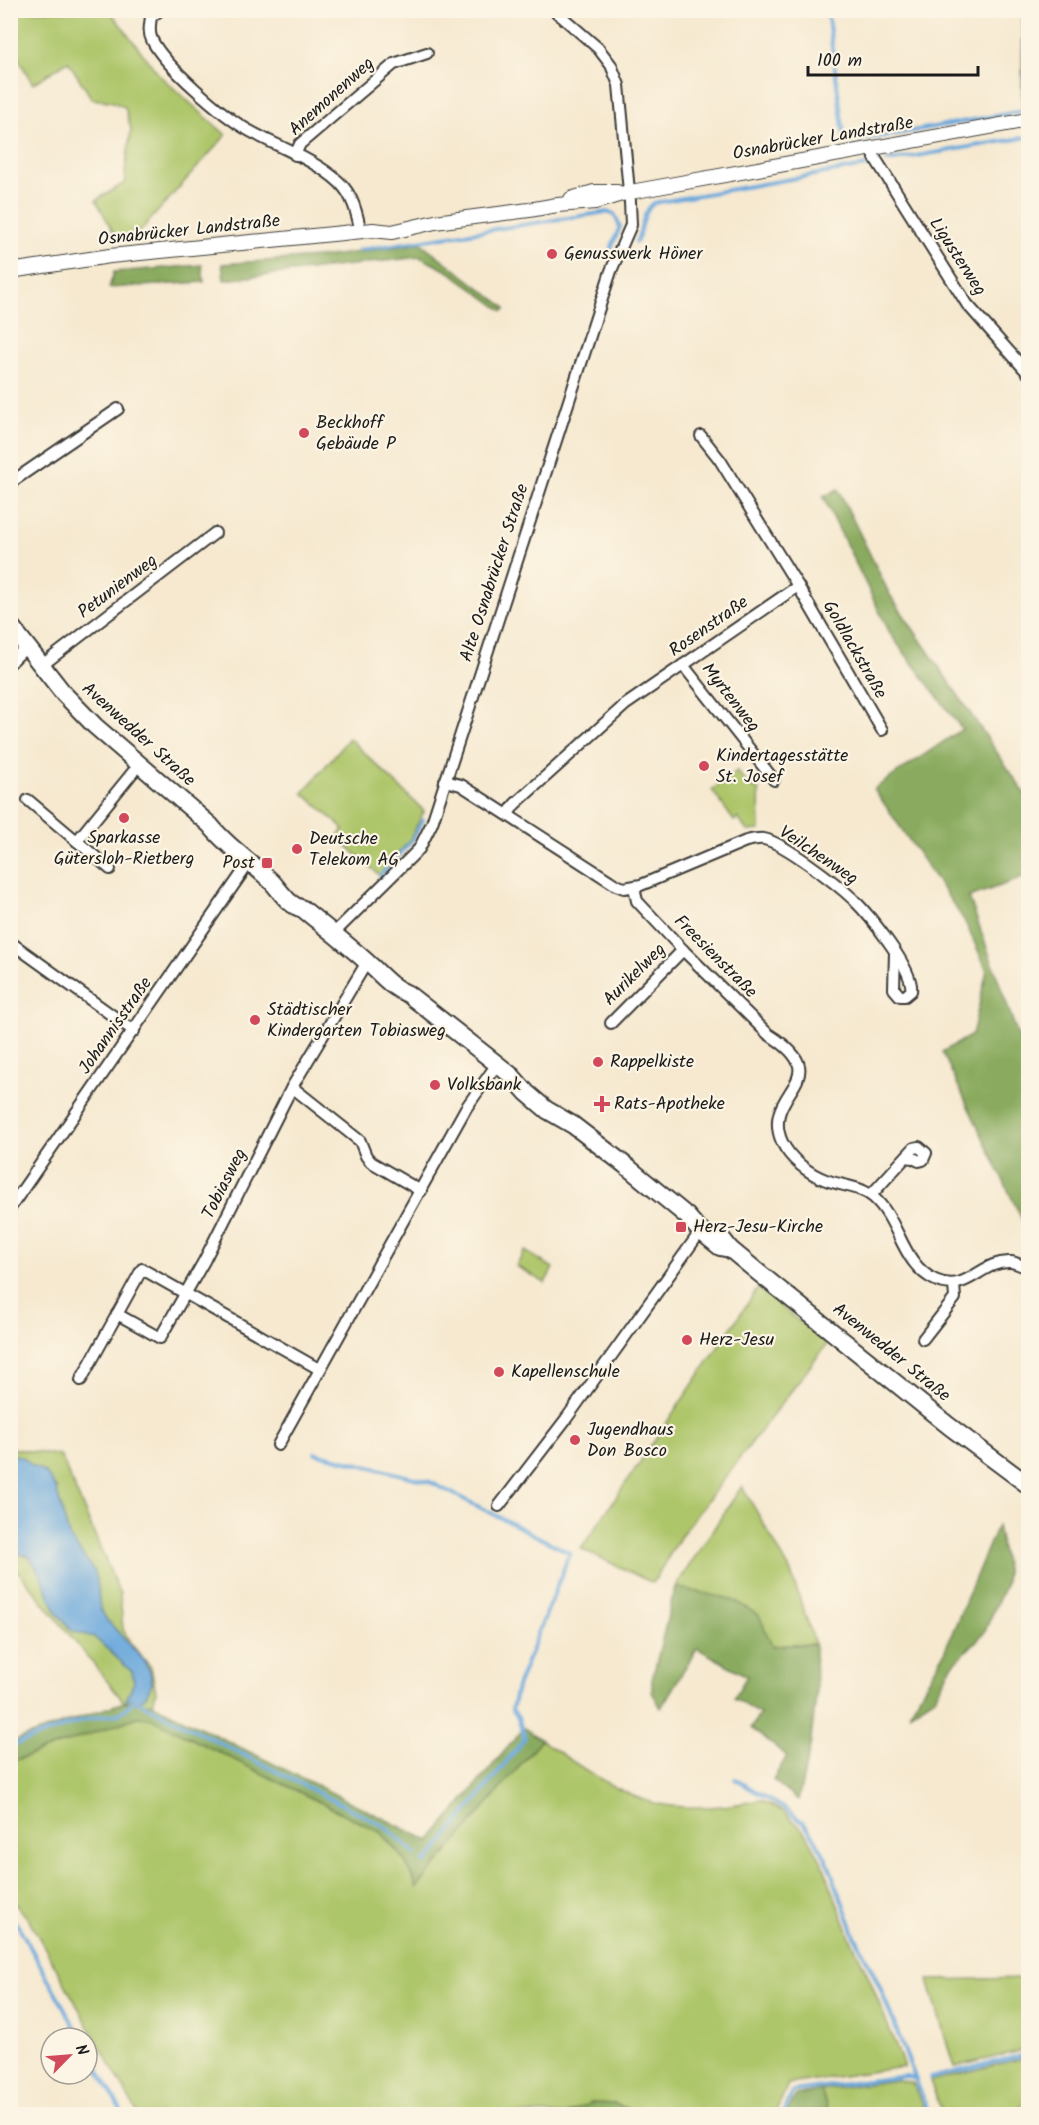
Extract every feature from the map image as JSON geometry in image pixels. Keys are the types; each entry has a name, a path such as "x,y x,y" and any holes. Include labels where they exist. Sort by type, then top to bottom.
{"main road":[{"name":"Avenwedder Straße","path":"10,625 41,666 95,726 210,825 223,841 273,884 285,888 300,901 303,909 368,963 379,975 397,990 408,994 512,1076 527,1094 547,1110 573,1125 687,1216 724,1241 730,1249 950,1426 1029,1485"},
{"name":"Avenwedder Straße","path":"10,639 16,658 133,772 206,832 223,841"}],"street":[{"name":"Anemonenweg","path":"160,10 151,17 149,29 152,39 167,60 192,86 232,120 339,182 346,190 367,231"},
{"name":"Alte Osnabrücker Straße","path":"333,934 418,849 432,823 611,271 631,225 619,85 611,65 598,48 554,10"},
{"name":"Anemonenweg","path":"295,155 300,144 394,64 427,53"},
{"name":"Osnabrücker Landstraße","path":"10,271 117,255 367,231 398,222 435,222 529,210 557,205 594,192 627,192 1029,120"},
{"name":"Ligusterweg","path":"873,149 875,158 953,283 997,339 1029,373"},
{"path":"10,483 118,409"},
{"path":"701,436 720,460 798,586"},
{"name":"Petunienweg","path":"41,666 215,533"},
{"name":"Rosenstraße","path":"508,814 514,804 625,705 798,586"},
{"name":"Goldlackstraße","path":"798,586 882,730"},
{"name":"Myrtenweg","path":"683,665 774,780"},
{"path":"77,841 133,772"},
{"path":"446,781 461,785 616,885 634,887"},
{"path":"28,800 110,869"},
{"name":"Veilchenweg","path":"634,887 746,841 763,838 777,844 824,875 853,899 885,936 895,952"},
{"name":"Johannisstraße","path":"10,1208 249,863"},
{"name":"Freesienstraße","path":"634,887 637,901 768,1034 783,1043 799,1063 800,1074 780,1108 778,1129 789,1153 804,1168 825,1180 871,1194 891,1216 912,1261 922,1273 937,1281 954,1285"},
{"path":"10,942 134,1031"},
{"name":"Aurikelweg","path":"611,1023 683,950"},
{"name":"Tobiasweg","path":"117,1314 160,1338 292,1087 368,963"},
{"path":"278,1445 466,1108 497,1064"},
{"path":"292,1087 360,1141 370,1162 421,1191"},
{"path":"871,1194 906,1157"},
{"path":"499,1506 566,1419 703,1228"},
{"path":"923,1339 955,1298 954,1285 968,1280 993,1264 1011,1262 1029,1268"},
{"path":"81,1380 142,1269 319,1369"},
{"path":"1024,2115 1029,2111"}],"green space":[{"path":"10,11 110,11 160,76 226,135 135,237 116,237 96,200 126,182 125,172 131,129 125,107 110,101 92,99 68,61 33,84 11,46"},
{"path":"1023,11 1028,11 1028,109 1022,110"},
{"path":"421,243 506,308 503,311 451,273 420,257 224,280 222,264 331,256"},
{"path":"202,265 204,282 109,288 114,272"},
{"path":"838,489 890,595 1028,798 1028,876 969,897 1028,1064 1028,1232 942,1052 972,1035 987,970 964,920 874,789 962,729 891,635 823,497"},
{"path":"349,738 424,811 409,841 379,875 337,837 344,829 303,793"},
{"path":"737,771 750,787 759,790 760,830 747,831 738,818 734,821 712,790"},
{"path":"525,1251 553,1268 545,1283 516,1266"},
{"path":"758,1288 827,1344 682,1534 653,1583 581,1549"},
{"path":"10,1448 61,1456 120,1594 123,1629 131,1644 151,1667 156,1692 153,1704 124,1702 18,1571 11,1575"},
{"path":"742,1486 790,1570 815,1644 772,1646 675,1587"},
{"path":"997,1526 1006,1568 1006,1583 984,1633 951,1667 935,1697 909,1714 942,1657"},
{"path":"675,1587 731,1599 759,1615 772,1646 815,1644 816,1697 810,1748 798,1800 773,1780 787,1756 751,1728 760,1714 734,1698 747,1676 697,1648 661,1708 652,1692 652,1680"},
{"path":"124,1702 153,1704 429,1841 524,1728 541,1740 417,1888 404,1859 380,1832 150,1718 138,1717 11,1762 11,1742"},
{"path":"138,1717 150,1718 380,1832 404,1859 417,1887 541,1740 597,1777 644,1800 672,1806 698,1807 761,1800 784,1812 798,1825 807,1835 822,1862 850,1937 871,1982 904,2067 788,2084 777,2109 757,2114 646,2114 614,2104 591,2103 566,2114 138,2114 99,2045 99,2026 89,2026 29,1920 11,1898 10,1762"},
{"path":"1028,1978 1028,2049 954,2067 928,1980"},
{"path":"1028,2057 1028,2098 1013,2114 943,2114 930,2081"},
{"path":"897,2080 913,2083 926,2114 829,2114 821,2090"},
{"path":"821,2090 829,2114 786,2114 796,2095"},
{"path":"591,2103 614,2104 646,2114 566,2114"}],"water":[{"path":"11,1454 24,1458 32,1466 45,1472 56,1488 69,1536 95,1572 100,1609 107,1620 143,1659 150,1671 152,1683 146,1696 140,1701 126,1700 134,1682 132,1672 94,1637 72,1631 56,1612 40,1574 29,1556 19,1554 11,1558"}],"waterway":[{"path":"827,10 845,143 1028,110"},
{"path":"1025,111 1027,10"},
{"path":"887,161 1028,137"},
{"path":"636,242 645,216 654,203 871,165 876,169"},
{"path":"359,250 607,212 614,214 620,226 608,257"},
{"path":"946,280 961,305"},
{"path":"380,876 410,843 423,820"},
{"path":"315,1453 430,1482 570,1553 517,1687 512,1709 525,1738 428,1861 423,1861"},
{"path":"10,1746 78,1722 119,1714 135,1700 384,1826 416,1854"},
{"path":"735,1779 785,1809 811,1832 827,1860 855,1936 880,1987 929,2114"},
{"path":"10,1916 19,1927 74,2026"},
{"path":"930,2078 1028,2054"},
{"path":"99,2071 123,2114"},
{"path":"783,2114 793,2091 906,2076 916,2079"},
{"path":"592,2114 619,2114"}],"place":[{"name":"Genusswerk Höner","path":"552,254"},
{"name":"Beckhoff Gebäude P","path":"304,433"},
{"name":"Kindertagesstätte St. Josef","path":"704,766"},
{"name":"Sparkasse Gütersloh-Rietberg","path":"124,818"},
{"name":"Deutsche Telekom AG","path":"297,849"},
{"name":"Post","path":"267,863"},
{"name":"Städtischer Kindergarten Tobiasweg","path":"255,1020"},
{"name":"Rappelkiste","path":"598,1062"},
{"name":"Volksbank","path":"435,1085"},
{"name":"Rats-Apotheke","path":"602,1104"},
{"name":"Herz-Jesu-Kirche","path":"681,1227"},
{"name":"Herz-Jesu","path":"687,1340"},
{"name":"Kapellenschule","path":"499,1372"},
{"name":"Jugendhaus Don Bosco","path":"575,1440"}]}
